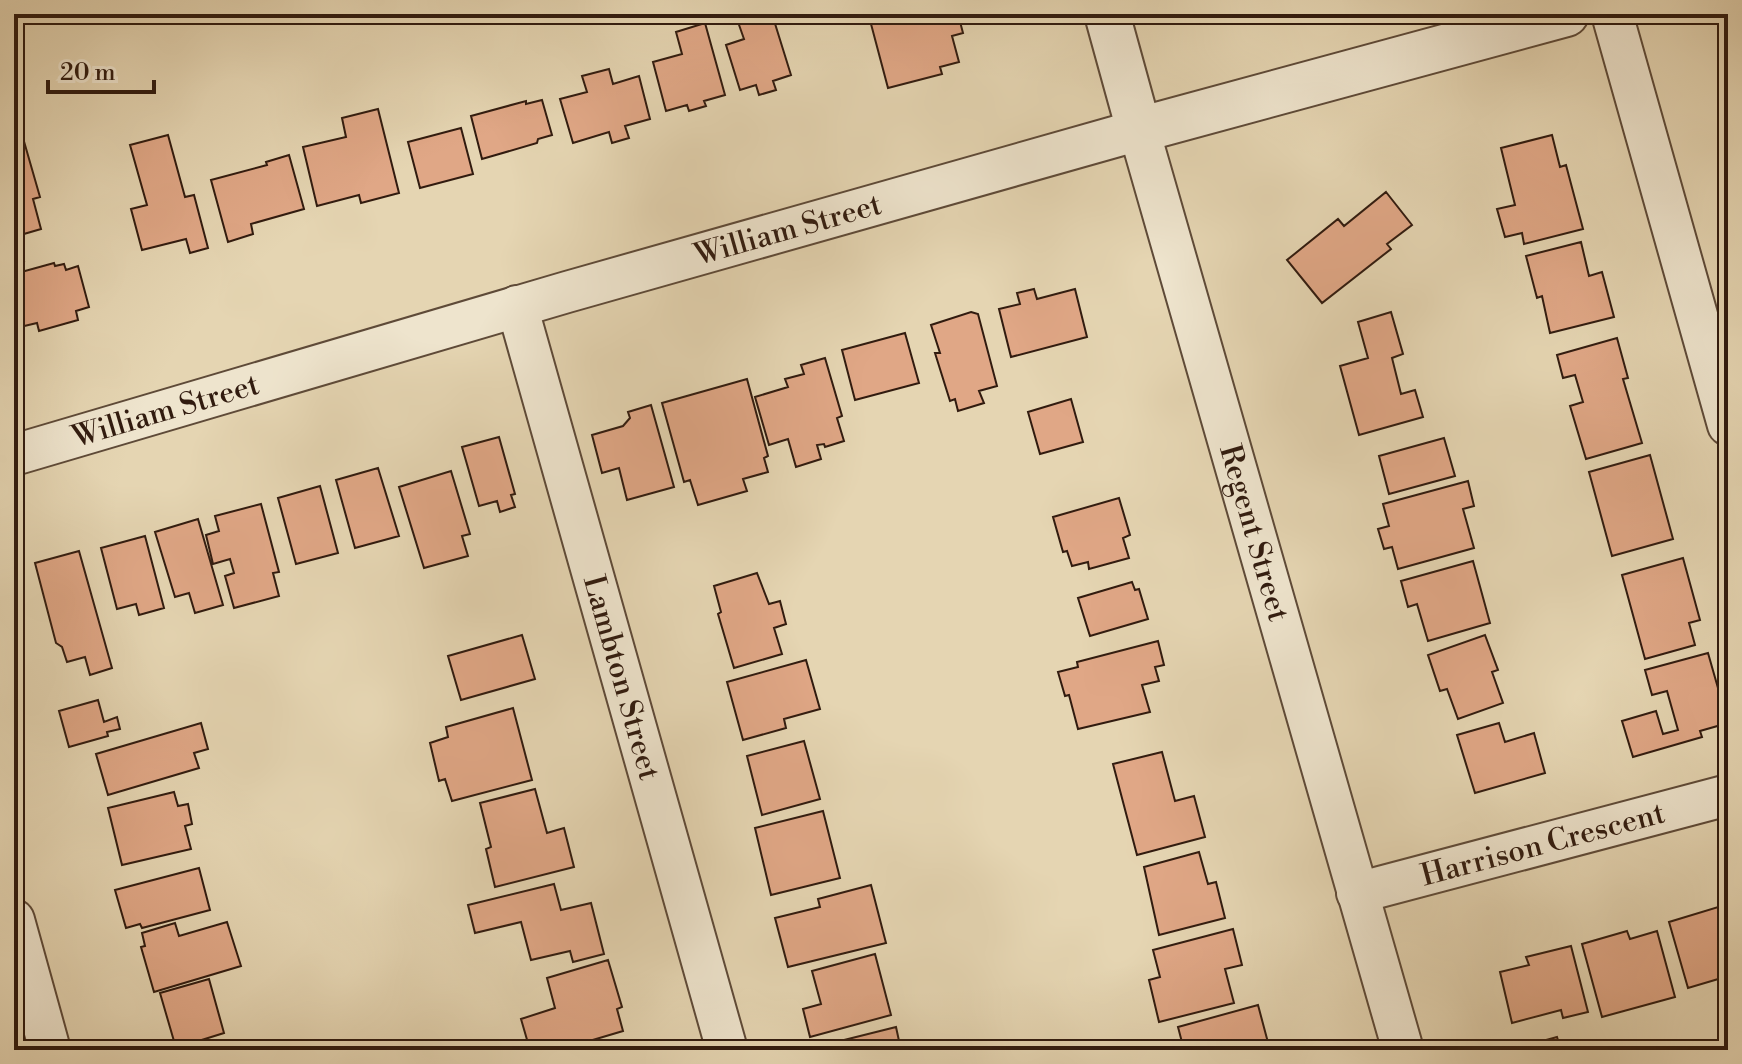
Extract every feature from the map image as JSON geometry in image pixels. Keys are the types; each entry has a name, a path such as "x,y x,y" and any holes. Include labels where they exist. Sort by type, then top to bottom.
{"street":[{"name":"Regent Street","path":"1107,14 1403,1050"},
{"name":"William Street","path":"14,455 517,306 1139,130 1566,14"},
{"path":"1612,14 1728,425"},
{"name":"Lambton Street","path":"517,306 727,1050"},
{"name":"Harrison Crescent","path":"1357,893 1728,795"},
{"path":"14,920 50,1050"}],"building":[{"path":"772,14 791,75 773,81 776,90 759,95 756,85 740,90 726,45 744,39 738,22"},
{"path":"908,14 958,14 963,33 952,36 959,62 940,67 942,74 888,88 871,24"},
{"path":"705,23 725,95 704,101 706,106 689,111 687,105 666,111 653,62 682,54 676,32"},
{"path":"609,69 613,84 639,76 650,119 625,126 629,138 612,143 609,132 573,143 560,99 587,92 582,76"},
{"path":"542,100 552,135 538,139 537,143 482,159 471,116 526,101 526,104"},
{"path":"378,109 399,193 361,203 359,195 317,206 303,147 346,137 342,118"},
{"path":"19,124 40,197 33,199 41,229 17,236 24,261 14,264 14,125"},
{"path":"461,128 473,174 420,188 408,142"},
{"path":"168,135 185,197 194,195 208,248 190,253 186,239 142,250 131,209 147,205 130,145"},
{"path":"1552,135 1560,167 1566,165 1583,229 1524,244 1522,233 1505,237 1497,209 1515,205 1501,148"},
{"path":"289,155 304,209 251,224 253,234 228,242 211,180 267,165 266,162"},
{"path":"1386,192 1412,225 1387,244 1391,249 1322,303 1287,260 1338,219 1344,226"},
{"path":"1581,242 1589,276 1602,272 1614,317 1550,333 1542,296 1537,298 1526,256"},
{"path":"54,263 55,266 64,264 66,270 78,266 89,307 76,311 78,320 39,331 37,323 20,327 22,334 14,337 14,274"},
{"path":"1034,289 1037,299 1075,289 1087,337 1011,357 999,309 1020,304 1017,293"},
{"path":"971,312 978,314 997,386 979,391 984,403 958,411 955,399 950,401 935,353 940,353 931,325"},
{"path":"1391,312 1403,354 1392,358 1401,394 1415,390 1423,417 1359,435 1340,366 1368,358 1358,322"},
{"path":"905,333 919,383 855,400 842,350"},
{"path":"1617,338 1628,378 1623,379 1642,443 1586,459 1570,406 1583,402 1575,375 1563,378 1557,355"},
{"path":"825,358 842,416 837,418 844,441 825,447 824,444 817,445 821,459 796,467 788,439 769,445 755,397 788,387 785,379 804,374 801,365"},
{"path":"747,379 768,456 764,458 768,472 743,479 747,491 698,505 690,480 684,482 662,403"},
{"path":"1071,399 1083,442 1040,454 1028,412"},
{"path":"651,405 674,487 627,500 619,468 602,473 592,435 623,426 630,418 628,412"},
{"path":"499,437 515,494 511,495 515,507 500,512 497,501 479,506 462,447"},
{"path":"1444,438 1455,476 1389,494 1379,456"},
{"path":"1650,455 1673,539 1612,556 1589,472"},
{"path":"378,468 399,536 355,548 336,480"},
{"path":"451,471 470,534 462,536 468,556 424,568 399,487"},
{"path":"1468,481 1474,506 1463,509 1474,548 1398,569 1392,547 1384,549 1378,529 1389,526 1383,504"},
{"path":"320,486 338,553 296,564 278,498"},
{"path":"1119,498 1130,535 1123,538 1129,558 1089,569 1088,562 1072,566 1067,551 1063,552 1053,517"},
{"path":"261,504 279,572 273,573 279,596 234,608 225,576 234,573 230,559 213,564 206,535 219,531 215,516"},
{"path":"198,519 223,605 195,613 189,593 175,597 155,532"},
{"path":"145,536 164,608 139,615 136,604 117,609 101,548"},
{"path":"79,551 112,668 90,675 85,657 67,662 62,647 56,643 35,563"},
{"path":"1683,558 1700,620 1689,623 1695,645 1645,659 1622,575"},
{"path":"1473,561 1490,623 1428,641 1417,604 1408,607 1401,581"},
{"path":"757,573 769,604 780,601 786,624 774,628 782,654 734,668 718,614 721,612 714,586"},
{"path":"1132,582 1135,590 1139,589 1148,619 1090,636 1078,598"},
{"path":"522,635 535,679 461,700 448,656"},
{"path":"1485,635 1498,670 1492,672 1503,703 1458,719 1447,689 1440,691 1428,655"},
{"path":"1158,641 1164,665 1155,667 1159,681 1142,685 1150,712 1078,729 1069,695 1065,696 1058,672 1078,667 1077,662"},
{"path":"1708,653 1728,723 1700,731 1702,737 1633,757 1622,721 1656,711 1663,734 1678,730 1667,691 1652,695 1645,670"},
{"path":"806,660 820,709 784,719 786,728 743,740 727,682"},
{"path":"98,700 104,722 117,717 120,729 107,732 108,736 69,747 59,711"},
{"path":"513,708 532,780 452,801 445,779 439,781 430,743 448,737 446,727"},
{"path":"201,723 208,749 194,753 199,768 108,795 96,754"},
{"path":"1499,723 1505,742 1534,733 1545,773 1475,793 1457,735"},
{"path":"804,741 820,799 762,815 747,756"},
{"path":"1162,752 1175,801 1194,796 1205,837 1137,855 1113,764"},
{"path":"535,789 547,833 564,828 574,867 495,887 486,849 491,847 480,803"},
{"path":"174,792 178,806 188,804 192,824 185,826 191,849 122,865 108,808"},
{"path":"823,811 840,878 771,895 755,828"},
{"path":"1199,852 1208,884 1216,882 1225,918 1159,935 1144,867"},
{"path":"199,868 210,910 142,928 140,924 126,928 115,890"},
{"path":"554,884 561,910 591,903 604,954 573,962 570,951 531,960 521,922 475,933 468,905"},
{"path":"871,885 886,943 788,967 775,918 820,907 818,899"},
{"path":"1728,904 1728,968 1723,969 1725,977 1688,988 1669,922"},
{"path":"227,922 241,966 154,992 141,947 145,946 142,933 175,923 179,936"},
{"path":"1233,929 1242,965 1225,969 1234,1003 1159,1022 1149,980 1160,977 1153,950"},
{"path":"1627,931 1630,939 1657,931 1675,997 1602,1017 1582,944"},
{"path":"1571,946 1588,1012 1563,1018 1561,1010 1512,1023 1500,972 1529,965 1526,957"},
{"path":"875,954 891,1015 810,1037 803,1009 821,1004 812,971"},
{"path":"608,960 622,1007 617,1009 623,1031 559,1050 530,1050 521,1019 555,1008 547,978"},
{"path":"209,979 224,1033 176,1048 160,993"},
{"path":"1258,1005 1270,1050 1184,1050 1178,1027"},
{"path":"896,1027 901,1050 833,1050 832,1043"},
{"path":"1557,1037 1561,1050 1521,1050 1520,1047"}]}
